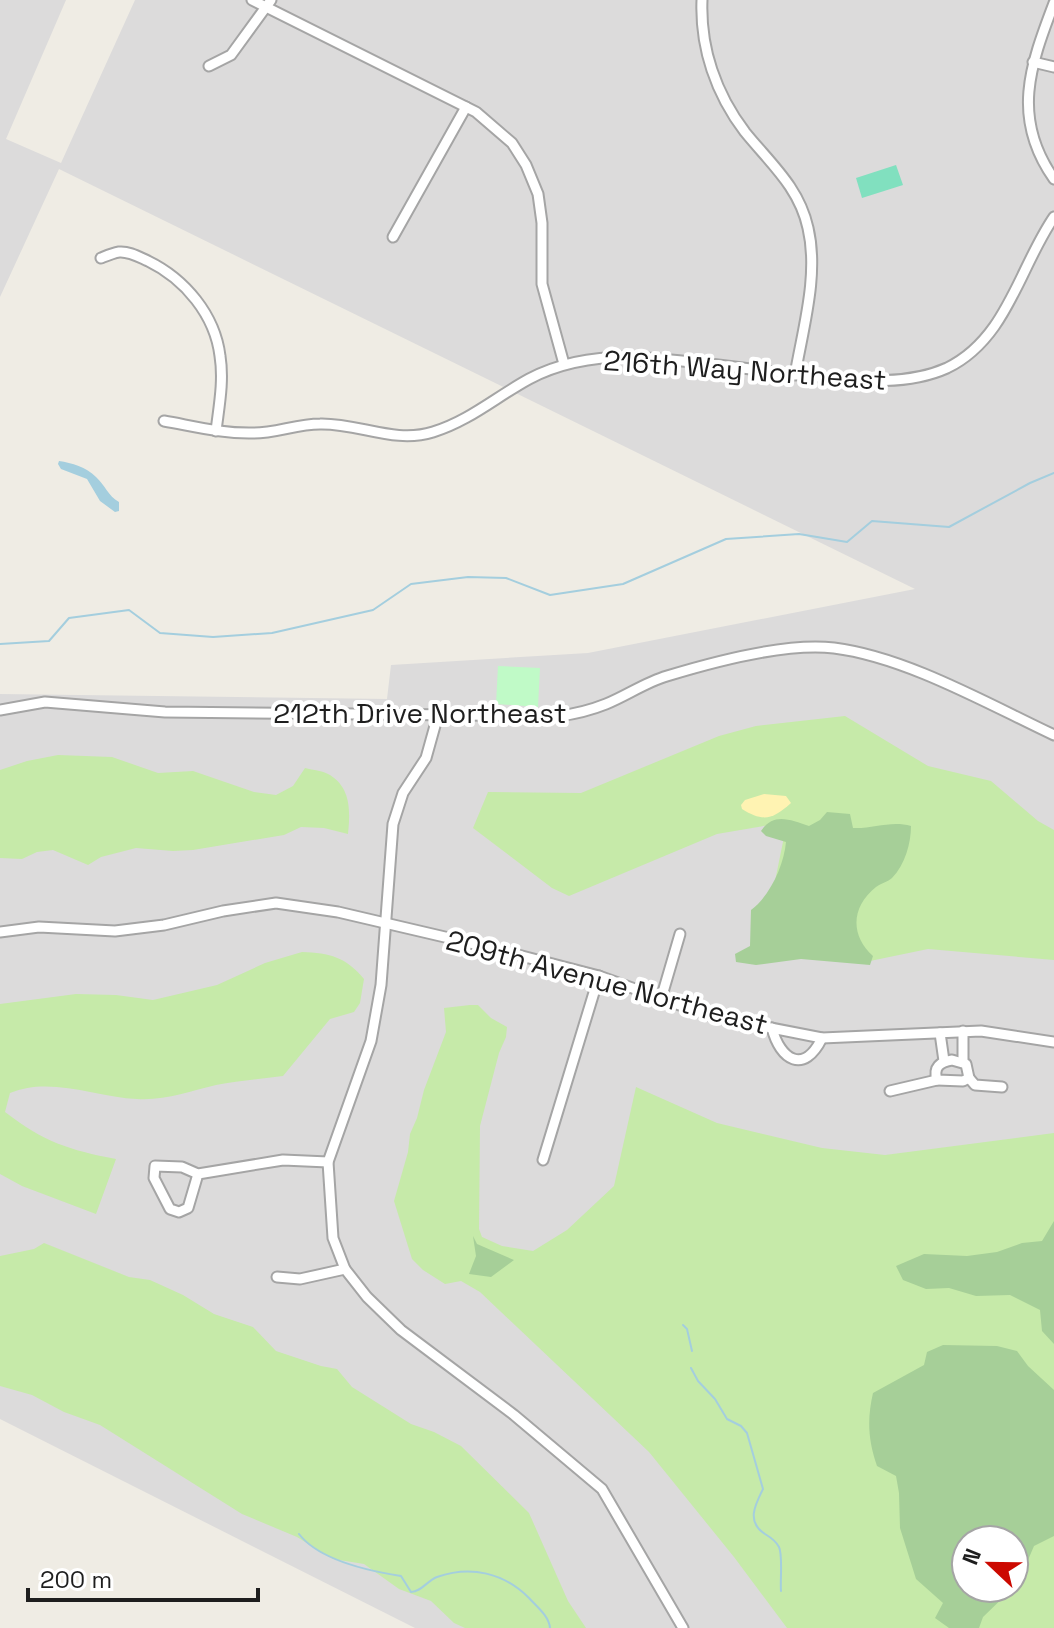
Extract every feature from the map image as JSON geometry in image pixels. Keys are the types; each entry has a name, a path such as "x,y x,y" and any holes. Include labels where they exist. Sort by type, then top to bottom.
{"street":[{"path":"252,0 269,4 466,107 485,118 512,143 533,179 542,223 542,284 564,364"},
{"path":"702,0 706,54 715,81 745,132 782,173 796,194 808,226 812,267 795,375"},
{"path":"1054,3 1033,62 1027,95 1039,153 1054,179"},
{"path":"209,66 231,55 269,4"},
{"path":"1033,62 1054,67"},
{"path":"393,237 466,107"},
{"name":"216th Way Northeast","path":"164,421 216,431 255,433 320,424 350,426 388,436 430,433 456,424 529,379 564,364 626,357 872,380 928,376 973,352 995,327 1054,217"},
{"path":"101,258 119,252 133,254 160,267 188,289 209,319 220,352 222,379 216,431"},
{"name":"212th Drive Northeast","path":"0,710 45,702 165,712 559,716 606,704 663,677 775,650 832,648 876,657 919,673 1054,735"},
{"path":"438,715 426,758 403,793 393,824 381,985 371,1041 328,1162 333,1238 345,1269 367,1297 401,1330 514,1415 602,1489 683,1628"},
{"name":"209th Avenue Northeast","path":"0,932 39,927 115,931 164,925 276,903 386,923 599,976 710,1016 822,1038 981,1031 1054,1042"},
{"path":"661,999 680,934"},
{"path":"543,1160 599,976"},
{"path":"772,1028 784,1055 795,1059 806,1058 816,1050 822,1038"},
{"path":"963,1031 963,1062 969,1071 969,1078 975,1085 1002,1087"},
{"path":"940,1033 944,1061"},
{"path":"937,1080 937,1067 944,1061 963,1062"},
{"path":"890,1091 937,1080 963,1081 969,1078"},
{"path":"198,1174 188,1208 179,1212 170,1209 154,1178 155,1166 182,1167 198,1174 283,1160 328,1162"},
{"path":"277,1277 300,1279 345,1269"}],"shaded area":[{"path":"0,0 66,0 6,139 61,163 135,0 1054,0 1054,1628 415,1628 0,1419 0,694 387,699 391,665 588,653 915,589 59,169 0,297"}],"green space":[{"path":"896,165 903,185 862,198 856,178"},
{"path":"498,666 540,668 538,707 496,704"},
{"path":"845,716 928,766 991,781 1038,821 1054,830 1054,960 928,949 870,961 772,896 787,822 717,834 569,896 552,888 473,828 488,792 581,793 719,736 756,726"},
{"path":"58,755 112,757 158,773 193,771 254,792 276,795 293,786 305,768 322,772 337,781 346,794 348,834 301,827 284,835 193,850 136,848 101,857 88,865 53,850 37,852 22,859 0,858 0,770"},
{"path":"827,812 850,814 853,828 896,824 911,826 900,867 892,878 868,895 858,912 857,930 873,956 870,965 801,959 756,965 736,962 735,954 750,946 751,910 770,888 785,851 786,842 766,836 761,831 777,819 809,826"},
{"path":"302,952 337,958 364,979 360,1003 354,1012 330,1019 283,1076 147,1099 41,1086 10,1093 5,1112 32,1131 71,1148 116,1159 96,1214 22,1186 0,1174 0,1004 76,994 153,1000 217,985 265,963"},
{"path":"470,1005 478,1005 491,1018 507,1027 480,1126 479,1229 482,1237 502,1246 533,1251 567,1230 614,1186 636,1087 717,1123 822,1148 885,1155 1054,1133 1054,1628 787,1628 649,1452 480,1292 461,1281 445,1284 412,1259 394,1201 410,1134 446,1032 444,1008"},
{"path":"1054,1221 1054,1344 1042,1331 1040,1310 1010,1295 976,1296 949,1288 926,1289 903,1280 896,1266 924,1254 967,1256 1042,1241"},
{"path":"473,1236 477,1244 514,1260 491,1277 469,1274 476,1256"},
{"path":"44,1243 129,1277 150,1280 214,1314 253,1327 276,1351 337,1369 352,1387 411,1424 461,1446 529,1513 568,1601 586,1628 465,1628 454,1623 431,1601 399,1589 364,1564 333,1559 297,1537 242,1514 100,1425 64,1412 32,1395 0,1386 0,1256 34,1249"},
{"path":"943,1345 997,1346 1017,1351 1054,1390 1054,1536 1034,1546 1030,1555 1030,1524 950,1524 950,1604 996,1604 983,1617 979,1628 949,1628 935,1618 943,1603 916,1579 900,1528 896,1476 877,1466 870,1438 873,1393 924,1365 927,1352"}],"sand":[{"path":"764,794 786,796 791,803 767,817 756,816 742,809 745,800"}],"water":[{"path":"59,461 79,466 92,474 119,502 119,511 115,512 100,501 87,479 61,469"}],"waterway":[{"path":"0,644 49,641 69,618 129,610 160,633 213,637 272,633 373,610 411,584 468,577 506,578 550,595 623,584 726,539 799,534 847,542 872,521 949,527 1054,473"},
{"path":"683,1325 687,1329 692,1351"},
{"path":"691,1368 727,1419 747,1433 763,1489 755,1507 754,1519 759,1529 779,1547 781,1591"},
{"path":"299,1534 319,1551 332,1557 401,1576 411,1592 450,1573 474,1572 498,1577 529,1598 545,1616 550,1628"}]}
